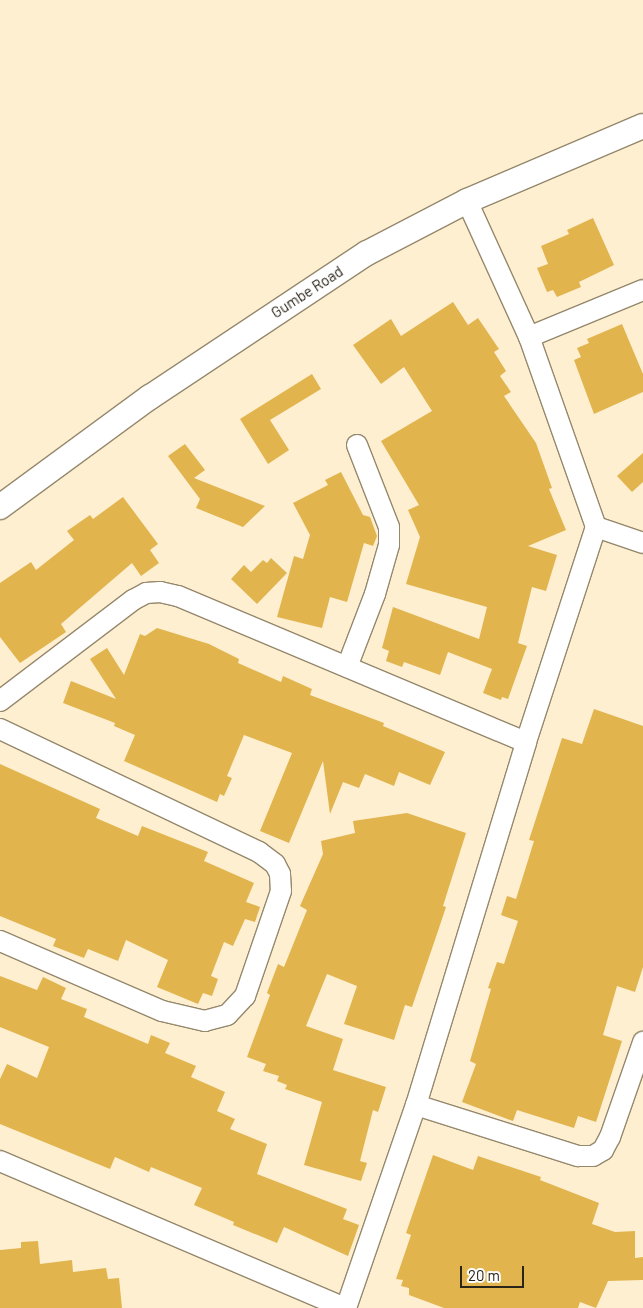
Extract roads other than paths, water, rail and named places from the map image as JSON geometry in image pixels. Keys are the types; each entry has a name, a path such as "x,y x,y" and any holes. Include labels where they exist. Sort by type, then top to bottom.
{"street":[{"name":"Gumbe Road","path":"0,507 150,396 305,292 367,254 468,201 643,126"},
{"path":"0,1161 345,1308 416,1105 526,742 596,527 530,337 468,201"},
{"path":"530,337 643,290"},
{"path":"347,667 375,594 389,546 389,527 357,445"},
{"path":"596,527 643,543"},
{"path":"0,701 133,600 146,593 160,592 178,596 526,742"},
{"path":"0,729 260,852 274,864 280,874 281,891 245,996 227,1015 205,1021 162,1011 0,941"},
{"path":"416,1105 578,1156 593,1156 603,1150 610,1137 643,1042"}]}
